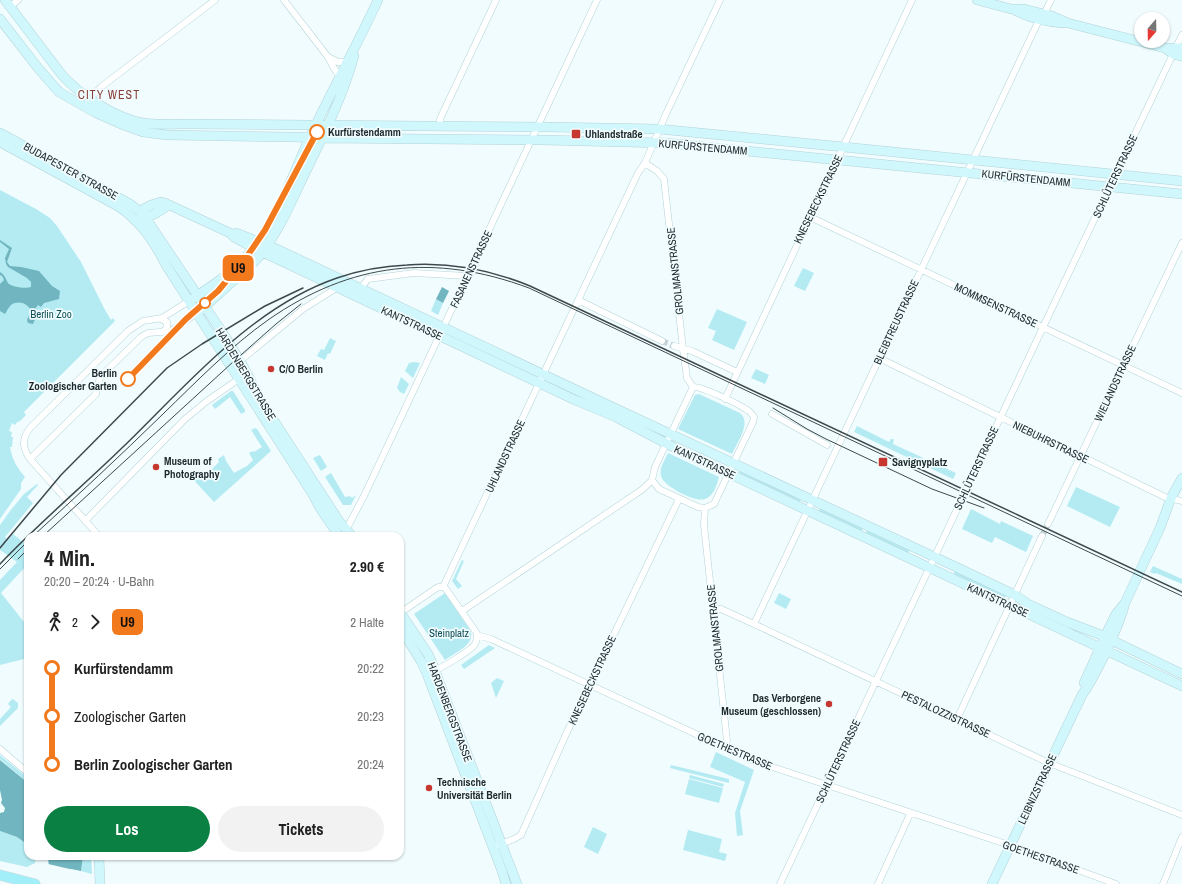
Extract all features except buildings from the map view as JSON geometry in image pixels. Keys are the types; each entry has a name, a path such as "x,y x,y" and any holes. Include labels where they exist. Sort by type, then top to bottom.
{"main road":[{"path":"189,301 228,275 257,244 269,226 316,125 378,0"},
{"path":"977,0 1011,9 1024,8 1042,17 1178,51"},
{"name":"KURFÜRSTENDAMM","path":"7,3 62,74 73,85 89,97 123,117 144,123 659,129 1182,181"},
{"name":"KURFÜRSTENDAMM","path":"0,18 55,88 65,96 121,124 152,133 167,135 285,136 310,138 654,142 1182,194"},
{"path":"197,313 266,248 276,232 328,126 350,73 358,42"},
{"name":"BUDAPESTER STRASSE","path":"0,132 117,197 140,215"},
{"name":"BUDAPESTER STRASSE","path":"0,142 110,202 140,215"},
{"name":"KANTSTRASSE","path":"140,215 165,208 168,205 180,209 230,233 236,233 257,244 444,327 666,443 807,511 1182,686"},
{"name":"HARDENBERGSTRASSE","path":"140,215 205,307 240,361 261,401 346,532"},
{"name":"HARDENBERGSTRASSE","path":"140,215 166,265 336,532"},
{"name":"KANTSTRASSE","path":"266,248 338,287 439,336 541,378 734,463 1015,595 1028,604 1108,639 1182,674"},
{"name":"LEIBNIZSTRASSE","path":"1176,500 1182,478"},
{"name":"LEIBNIZSTRASSE","path":"992,884 1082,695 1083,684 1108,639 1116,614 1125,603 1182,485"},
{"name":"HARDENBERGSTRASSE","path":"404,618 428,654 431,672 497,846 517,884"},
{"name":"HARDENBERGSTRASSE","path":"404,633 421,661 431,672"},
{"name":"HARDENBERGSTRASSE","path":"497,846 506,884"},
{"path":"99,860 100,884"},
{"path":"0,875 31,883"}],"street":[{"path":"7,3 18,0"},
{"path":"84,106 89,97 101,87 215,0"},
{"path":"284,0 328,57 340,76"},
{"path":"440,126 440,119 496,0"},
{"name":"FASANENSTRASSE","path":"348,532 597,0"},
{"name":"UHLANDSTRASSE","path":"443,587 638,173 645,163 659,129 720,0"},
{"name":"KNESEBECKSTRASSE","path":"725,399 912,0"},
{"name":"BLEIBTREUSTRASSE","path":"754,624 921,269 1051,0"},
{"name":"SCHLÜTERSTRASSE","path":"780,884 1115,175 1178,51 1182,35"},
{"path":"328,57 338,62 347,62"},
{"name":"GROLMANSTRASSE","path":"645,163 658,171 664,179 683,350 687,378 693,387"},
{"name":"MOMMSENSTRASSE","path":"810,217 1182,393"},
{"name":"WIELANDSTRASSE","path":"1048,524 1182,243"},
{"path":"364,284 368,279 414,273 467,276"},
{"path":"240,361 303,309 338,287"},
{"path":"578,300 662,341"},
{"path":"95,532 30,459 24,450 25,436 32,427 128,331 143,321 161,319 189,301"},
{"path":"30,459 96,394 101,376 137,340 148,333 171,331 197,313"},
{"path":"161,319 167,322 168,325 165,331 162,332"},
{"path":"674,346 683,350 692,351 737,372"},
{"name":"NIEBUHRSTRASSE","path":"879,358 1165,497 1176,500"},
{"path":"85,521 185,419 238,379"},
{"path":"462,612 643,489 652,480 655,466 693,387 698,387 749,410 754,417 714,504 705,508 698,507 659,489 652,480"},
{"path":"770,413 836,450"},
{"name":"KNESEBECKSTRASSE","path":"497,846 514,839 520,834 679,499"},
{"name":"GROLMANSTRASSE","path":"705,508 704,525 727,741 725,747"},
{"path":"957,719 1042,536"},
{"path":"404,609 438,587 443,587 446,589 477,635 474,646 431,672"},
{"name":"PESTALOZZISTRASSE","path":"713,609 721,609 754,624 1049,763 1182,815"},
{"name":"GOETHESTRASSE","path":"477,635 491,639 754,761 1010,846 1116,884"},
{"path":"0,749 24,770"},
{"path":"878,884 910,814"},
{"path":"1163,884 1182,837"}],"green space":[{"name":"Berlin Zoo","path":"0,190 50,218 81,262 111,320 113,318 115,321 24,412 26,415 19,422 18,421 15,425 12,423 9,431 12,432 11,437 13,437 12,447 10,447 15,463 25,477 21,483 21,489 0,519"},
{"path":"803,268 814,273 805,291 794,286"},
{"path":"436,299 443,303 438,315 431,311"},
{"path":"717,309 747,322 734,350 712,340 716,331 708,328"},
{"path":"330,338 336,341 330,354 328,353 325,360 317,356 321,349 324,350"},
{"path":"409,363 420,363 413,378 405,371"},
{"path":"756,369 769,375 765,384 751,378"},
{"path":"401,377 409,384 404,394 397,388"},
{"path":"233,391 245,412 241,414 230,397 215,409 212,405"},
{"path":"699,394 740,413 743,417 745,422 744,427 732,454 678,429 695,395"},
{"path":"857,426 889,442 891,439 894,439 893,444 956,473 953,479 854,432"},
{"path":"255,428 271,451 214,502 190,476 197,470 205,476 219,462 218,459 224,455 234,473 247,466 253,460 249,453 262,447 251,430"},
{"path":"668,453 719,477 715,490 711,495 701,500 680,493 667,484 661,476 661,470"},
{"path":"320,455 327,467 321,471 313,458"},
{"path":"740,471 801,499 800,502 739,473"},
{"path":"331,473 345,497 350,496 352,498 356,495 351,505 343,505 325,477"},
{"path":"37,484 38,485 27,497 33,503 5,537 8,540 13,534 24,543 24,568 1,593 24,622 24,659 0,665 0,580 17,562 0,550 0,525 24,494"},
{"path":"1076,487 1120,507 1110,527 1067,506"},
{"path":"820,508 863,528 862,531 819,511"},
{"path":"971,509 1000,524 1001,521 1033,536 1026,552 995,537 992,543 962,529"},
{"path":"867,530 910,550 908,553 866,533"},
{"path":"462,560 464,561 456,579 462,586 458,589 452,581"},
{"path":"1153,566 1182,579 1182,584 1150,572"},
{"path":"955,571 1006,596 1004,599 953,575"},
{"name":"Steinplatz","path":"445,593 470,630 471,635 468,644 464,648 445,660 414,614"},
{"path":"779,593 791,599 786,609 774,603"},
{"path":"489,645 495,648 464,669 461,665"},
{"path":"497,678 504,681 496,698 491,683"},
{"path":"13,699 18,703 18,708 0,726 0,719 11,707 8,704"},
{"path":"716,752 754,770 740,811 743,835 737,836 735,813 745,782 710,767"},
{"path":"0,755 24,775 24,780 0,759"},
{"path":"671,765 729,779 729,783 670,768"},
{"path":"690,775 724,784 723,787 689,778"},
{"path":"689,779 723,788 719,803 685,794"},
{"path":"593,827 607,834 598,854 584,847"},
{"path":"688,830 722,839 719,852 727,854 725,861 683,850"},
{"path":"0,831 17,837 24,842 24,860 35,860 35,863 27,867 0,861"},
{"path":"82,860 91,860 92,874 81,871"}],"shaded area":[{"path":"0,240 12,248 7,262 10,266 39,271 52,286 60,291 59,299 44,303 41,307 38,305 31,315 34,317 37,315 33,324 28,323 27,320 31,311 25,304 14,303 8,308 5,314 0,311 0,284 4,280 0,275 0,272 12,286 29,288 31,287 31,282 8,267 5,258 9,249 0,242"},
{"path":"442,287 449,291 443,303 436,299"},
{"path":"0,760 24,780 24,842 17,837 0,831 0,813 4,812 5,808 1,803 2,800 0,790"},
{"path":"48,860 82,860 81,871 71,869 72,884 50,884"}],"pier":[{"path":"48,864 83,872 73,871 74,884 48,884"}],"tunnel":[{"path":"662,341 674,346"},
{"path":"1042,536 1048,524"}],"tram line":[{"path":"37,532 115,461 214,365 254,330 268,320 299,301 331,286 362,275 394,269 427,267 460,270 494,277 529,288 1182,596"},
{"path":"47,532 233,362 301,304"},
{"path":"773,408 826,439 932,489 984,508"},
{"path":"0,569 24,545"},
{"path":"18,559 24,553"}],"railway":[{"path":"32,532 124,446 222,350 277,308 306,291 346,275 380,267 423,264 470,268 515,280 530,286 1182,592"},
{"path":"0,548 61,475 167,368 202,344 265,306 303,288"},
{"path":"0,564 24,540"}],"metro line":[{"name":"U9","path":"128,379 186,319 218,291 248,255 265,230 317,132"}],"place":[{"name":"Kurfürstendamm","path":"317,132"},
{"name":"Uhlandstraße","path":"576,134"},
{"name":"C/O Berlin","path":"271,369"},
{"name":"Berlin Zoologischer Garten","path":"128,379"},
{"name":"Savignyplatz","path":"883,462"},
{"name":"Museum of Photography","path":"156,467"},
{"name":"Das Verborgene Museum (geschlossen)","path":"829,704"},
{"name":"Technische Universität Berlin","path":"429,788"}],"district":[{"name":"CITY WEST","path":"109,95"}]}
